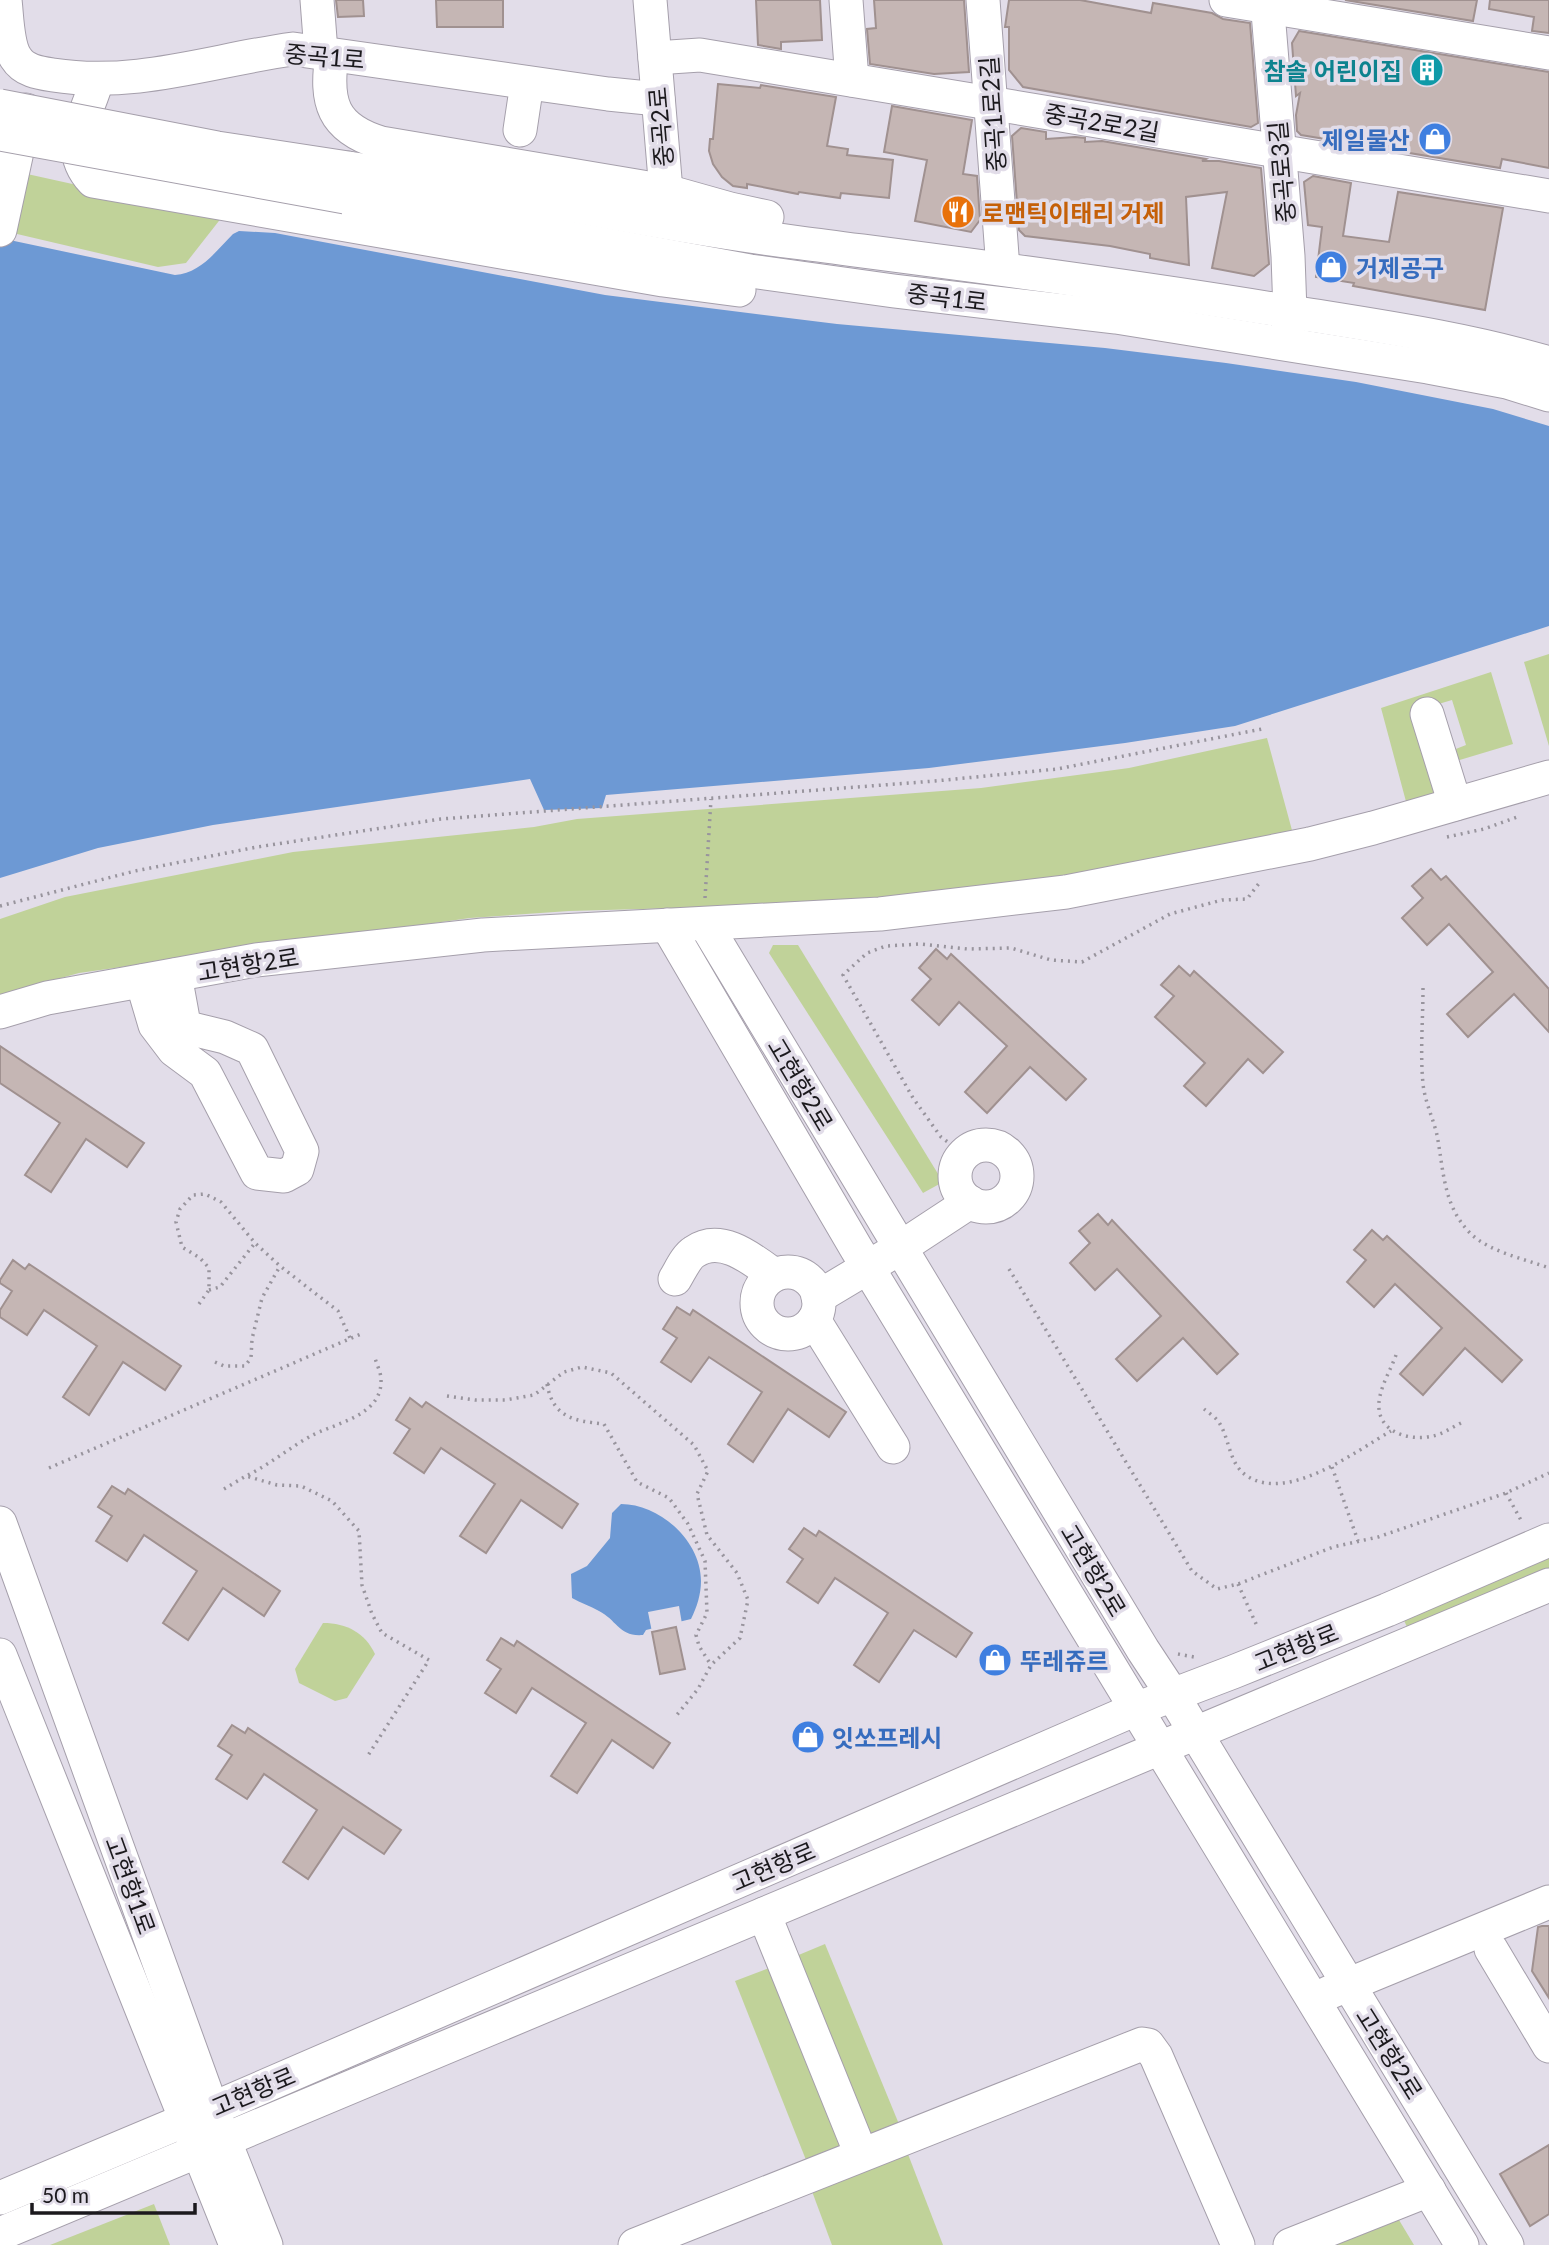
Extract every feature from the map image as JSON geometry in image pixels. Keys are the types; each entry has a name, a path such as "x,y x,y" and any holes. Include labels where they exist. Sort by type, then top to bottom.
{"street":[{"name":"중곡1로","path":"5,0 8,30 16,58 33,72 97,80 146,77 206,67 250,55 293,49 658,99"},
{"path":"317,0 326,53 329,97 337,114 360,137 381,144 601,181 664,206"},
{"name":"중곡2로","path":"650,0 664,206 657,254"},
{"path":"846,0 852,79"},
{"name":"중곡1로2길","path":"983,0 1003,269"},
{"path":"1226,0 1268,4 1549,53"},
{"name":"중곡로3길","path":"1268,4 1289,256 1290,312 1287,344"},
{"name":"중곡2로2길","path":"655,58 700,55 1549,196"},
{"path":"97,80 85,114 77,156 82,169 93,181 663,280 778,296 1017,318 1084,313"},
{"path":"520,130 527,83"},
{"path":"0,230 11,122 347,182"},
{"name":"중곡1로","path":"347,182 426,178 664,206 796,243 1135,287 1430,334 1549,363"},
{"name":"중곡1로","path":"347,182 657,254 750,271 868,288 1084,313 1287,344 1507,382 1549,395"},
{"path":"1511,352 1549,354"},
{"path":"1427,714 1455,804"},
{"path":"705,916 880,914 1066,892 1310,844 1549,777"},
{"name":"고현항2로","path":"0,1012 47,998 256,960 483,935 667,925 705,916 894,1238 1159,1652 1172,1694 1507,2245"},
{"name":"고현항2로","path":"667,925 862,1257 1462,2245"},
{"path":"142,981 155,1025 174,1050 205,1073 257,1173 284,1176 297,1169 302,1151 252,1049 225,1037 188,1028 183,1019 175,975"},
{"path":"893,1447 813,1299 794,1273 774,1275 766,1281 757,1299 757,1309 767,1327 787,1335 807,1328 813,1299 862,1257 894,1238 963,1181"},
{"path":"675,1279 692,1253 711,1243 735,1249 774,1275"},
{"name":"고현항1로","path":"0,1522 205,2130 236,2245"},
{"name":"고현항로","path":"0,2234 205,2130 1136,1709 1387,1610 1537,1532"},
{"name":"고현항로","path":"0,2198 205,2130 764,1914 1549,1585"},
{"path":"1159,1652 1171,1661 1195,1667 1215,1667 1351,1609 1387,1610"},
{"name":"고현항1로","path":"0,1655 205,2130 266,2245"},
{"path":"1318,2009 1549,1902"},
{"path":"764,1914 861,2154"},
{"path":"1353,1994 1491,1949 1549,1925"},
{"path":"1491,1949 1549,2046"},
{"path":"635,2245 1133,2046 1145,2044 1156,2056 1238,2245"},
{"path":"1290,2245 1429,2190"}],"path":[{"path":"0,906 135,872 270,845 441,819 1057,769 1262,729"},
{"path":"705,916 711,799"},
{"path":"963,1181 941,1137 913,1098 843,975 867,953 886,946 920,944 968,949 1010,948 1051,960 1082,962 1170,914 1222,900 1247,899"},
{"path":"1423,988 1423,1085 1437,1134 1442,1179 1453,1211 1472,1236 1494,1248 1549,1268"},
{"path":"199,1304 209,1290 209,1268 200,1258 182,1247 176,1222 180,1209 193,1195 205,1194 221,1202 280,1266 338,1311 350,1338"},
{"path":"209,1290 220,1287 256,1243"},
{"path":"215,1362 224,1366 245,1366 251,1358 252,1339 262,1298 280,1266"},
{"path":"1009,1269 1192,1571 1217,1589 1238,1584 1332,1547 1378,1537 1506,1493 1549,1473"},
{"path":"49,1468 360,1334"},
{"path":"1396,1356 1379,1398 1381,1418 1391,1431 1410,1437 1435,1436 1463,1422"},
{"path":"224,1489 270,1464 310,1437 350,1420 374,1403 382,1381 375,1358"},
{"path":"447,1395 475,1401 534,1395 564,1372 582,1367 611,1373 694,1445 708,1471 697,1494 707,1535 737,1573 748,1600 740,1638 711,1665 698,1689 676,1716"},
{"path":"547,1384 550,1399 563,1414 579,1421 604,1424 637,1482 669,1498 688,1524 705,1561 707,1613 696,1635 699,1646 711,1665"},
{"path":"1204,1409 1220,1423 1229,1454 1247,1476 1271,1483 1299,1481 1332,1466 1391,1431"},
{"path":"1332,1466 1358,1541"},
{"path":"246,1476 277,1485 302,1486 332,1502 359,1531 362,1585 372,1614 383,1633 429,1660 367,1757"},
{"path":"1506,1493 1537,1532"},
{"path":"1238,1584 1257,1626"},
{"path":"1159,1652 1205,1657"}],"green space":[{"path":"0,168 222,217 186,263 158,267 0,230"},
{"path":"1549,654 1549,746 1524,662"},
{"path":"1491,672 1513,744 1453,762 1448,752 1466,745 1452,700 1415,711 1442,796 1408,809 1381,708"},
{"path":"1267,738 1293,834 1089,877 931,894 751,906 569,911 470,918 79,973 0,995 0,919 65,897 293,852 534,827 577,819 981,788 1129,768"},
{"path":"773,945 798,945 943,1182 923,1193 769,953"},
{"path":"1549,1555 1549,1568 1407,1627 1402,1616"},
{"path":"323,1623 340,1625 354,1631 366,1640 375,1654 347,1698 335,1701 299,1683 295,1669"},
{"path":"825,1944 901,2129 866,2144 789,1959"},
{"path":"777,1965 850,2149 808,2165 735,1981"},
{"path":"906,2149 943,2245 832,2245 810,2186"},
{"path":"154,2204 170,2245 50,2245"},
{"path":"1396,2215 1414,2245 1322,2245"}],"water":[{"path":"239,231 275,233 605,295 837,324 1105,348 1226,363 1356,382 1493,409 1549,426 1549,626 1235,726 929,768 606,795 602,808 544,810 530,779 213,825 98,848 0,878 0,238 175,275 200,266"},
{"path":"621,1504 650,1510 663,1518 676,1528 694,1552 701,1586 691,1619 646,1630 643,1635 635,1635 623,1631 599,1611 572,1598 571,1574 587,1566 610,1538 612,1513"}],"pier":[{"path":"679,1606 682,1624 652,1632 648,1612"}],"building":[{"path":"336,0 363,0 364,16 338,17"},
{"path":"436,0 503,0 503,27 437,27"},
{"path":"756,0 820,0 822,40 781,42 781,49 758,45"},
{"path":"874,0 964,0 969,72 934,74 870,64 867,29 876,28"},
{"path":"1009,0 1080,0 1151,13 1153,3 1212,13 1223,19 1250,23 1258,123 1251,127 1023,87 1009,70 1009,27 1005,27"},
{"path":"1345,0 1477,0 1473,21"},
{"path":"1490,0 1549,0 1549,33 1532,31 1534,17 1489,9"},
{"path":"1299,31 1549,72 1549,168 1502,159 1500,168 1301,135 1297,131 1296,115 1300,93 1296,96 1292,43"},
{"path":"718,84 760,88 761,85 836,97 827,146 848,149 847,155 893,160 889,198 841,193 840,198 798,194 747,184 747,188 733,186 713,164 709,151 710,139 713,139"},
{"path":"892,106 972,120 963,174 977,176 980,220 971,232 915,221 927,160 884,152"},
{"path":"1021,128 1046,132 1046,139 1085,138 1085,142 1102,141 1206,159 1202,161 1261,168 1269,264 1254,276 1212,268 1227,192 1186,197 1189,265 1150,258 1150,254 1110,246 1025,236 1019,230 1012,136"},
{"path":"1313,176 1351,183 1343,236 1389,242 1398,192 1503,208 1485,310 1316,277 1322,227 1308,225 1304,182"},
{"path":"1431,869 1441,880 1446,876 1549,989 1549,1032 1514,994 1468,1037 1447,1014 1493,972 1449,924 1427,945 1402,918 1423,898 1412,886"},
{"path":"936,949 947,959 951,954 1086,1079 1066,1100 1030,1067 987,1113 965,1092 1007,1046 959,1002 939,1025 912,1000 931,979 919,968"},
{"path":"1179,966 1190,976 1194,971 1283,1052 1263,1073 1248,1059 1206,1106 1184,1086 1205,1063 1155,1017 1174,996 1161,985"},
{"path":"0,1046 144,1143 127,1167 86,1139 51,1192 25,1175 60,1123 0,1083"},
{"path":"1098,1214 1108,1225 1112,1220 1238,1354 1217,1374 1183,1338 1137,1381 1116,1359 1161,1316 1117,1269 1095,1290 1070,1263 1090,1243 1079,1231"},
{"path":"1372,1230 1383,1240 1387,1236 1522,1360 1502,1382 1465,1348 1423,1395 1400,1374 1442,1328 1395,1284 1374,1307 1347,1282 1366,1260 1354,1250"},
{"path":"13,1260 25,1269 29,1264 181,1366 165,1390 123,1362 89,1415 63,1397 97,1346 44,1310 27,1335 0,1317 0,1310 12,1291 0,1283 0,1280"},
{"path":"677,1307 690,1315 693,1310 846,1412 829,1437 788,1409 753,1462 728,1444 762,1392 709,1357 691,1382 661,1362 677,1338 663,1329"},
{"path":"410,1398 422,1407 426,1402 578,1504 562,1528 521,1500 486,1553 460,1536 495,1484 441,1448 424,1473 394,1453 410,1429 396,1420"},
{"path":"112,1486 125,1494 128,1489 280,1591 264,1616 223,1588 188,1640 163,1623 197,1571 144,1535 127,1561 96,1541 112,1516 98,1507"},
{"path":"804,1528 816,1536 819,1531 972,1633 956,1657 914,1630 879,1682 854,1665 888,1613 835,1578 818,1603 787,1582 803,1559 789,1549"},
{"path":"676,1627 685,1669 660,1674 652,1632"},
{"path":"501,1638 514,1646 517,1641 670,1743 653,1768 612,1740 577,1793 551,1776 586,1723 532,1688 516,1713 485,1693 501,1669 487,1660"},
{"path":"232,1725 245,1733 248,1728 401,1830 384,1854 343,1827 308,1879 283,1862 317,1810 264,1774 247,1799 216,1779 232,1755 218,1746"},
{"path":"1549,1926 1549,1998 1532,1971 1538,1927"},
{"path":"1549,2145 1549,2214 1530,2226 1500,2174"}],"place":[{"name":"참솔 어린이집","path":"1427,70"},
{"name":"제일물산","path":"1435,139"},
{"name":"로맨틱이태리 거제","path":"958,212"},
{"name":"거제공구","path":"1331,267"},
{"name":"뚜레쥬르","path":"995,1660"},
{"name":"잇쏘프레시","path":"808,1737"}]}
